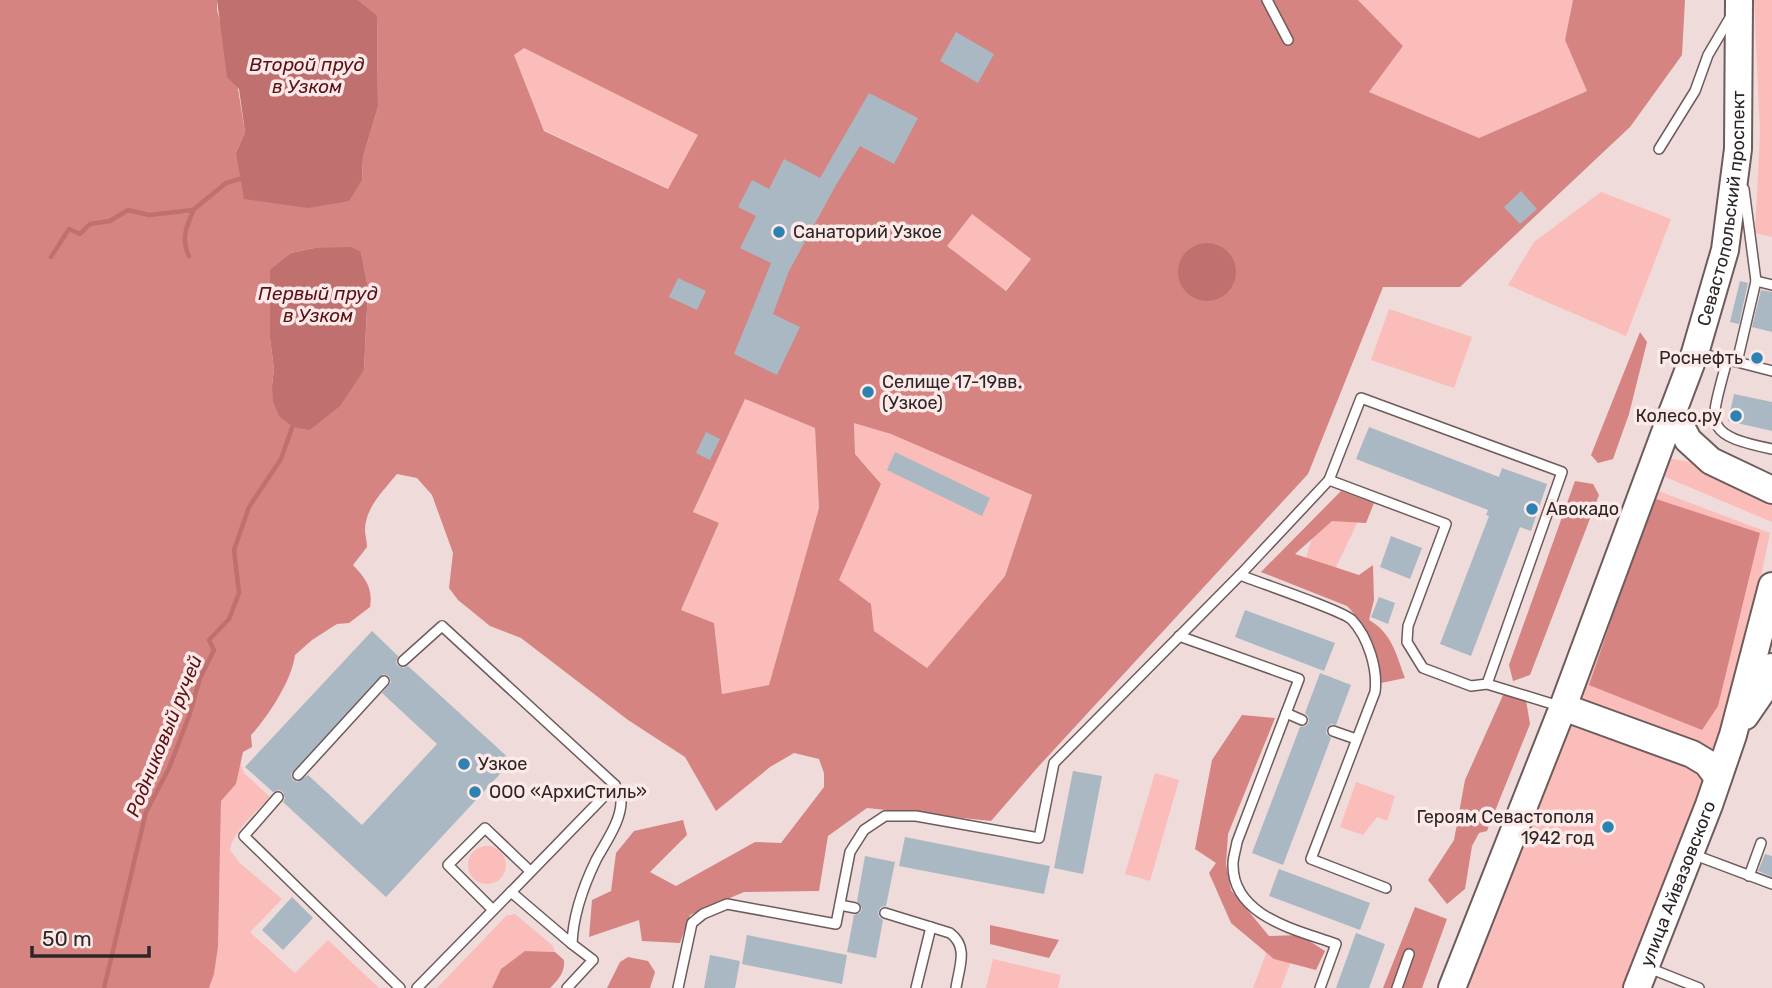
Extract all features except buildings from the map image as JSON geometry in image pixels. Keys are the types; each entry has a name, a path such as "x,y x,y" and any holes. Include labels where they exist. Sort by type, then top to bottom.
{"main road":[{"name":"Севастопольский проспект","path":"1673,411 1695,353 1725,250 1738,149 1739,1"},
{"path":"1673,411 1688,439 1711,461 1772,490"},
{"path":"1452,988 1563,707 1673,411"},
{"name":"улица Айвазовского","path":"1641,977 1718,778 1772,586"},
{"name":"улица Айвазовского","path":"1732,735 1765,687 1772,667"},
{"name":"улица Айвазовского","path":"1563,707 1692,754 1707,763 1718,778"}],"lane":[{"path":"1267,0 1288,40"},
{"path":"1659,149 1695,91 1708,55 1739,1"},
{"path":"1738,149 1756,281 1713,415 1721,432 1737,442 1772,449"},
{"path":"1756,281 1772,285"},
{"path":"1695,353 1772,371"},
{"path":"678,988 692,923 703,914 727,904 836,924 850,852 864,830 885,816 916,816 1039,838 1054,763 1240,575 1329,480 1361,398 1562,472 1487,684"},
{"path":"1329,480 1446,524 1408,626 1407,642 1423,668 1471,685 1487,684 1563,707"},
{"path":"1240,575 1351,618 1367,647 1377,677 1375,692 1311,859 1386,888"},
{"path":"403,661 442,626 615,785 621,798 619,814 575,912 572,944"},
{"path":"1179,636 1299,679 1237,842 1233,865 1238,889 1251,906 1272,920 1336,944 1320,988"},
{"path":"298,775 384,681"},
{"path":"1286,713 1302,720"},
{"path":"1333,731 1356,739"},
{"path":"417,988 615,785"},
{"path":"278,797 243,836 400,988"},
{"path":"493,910 448,865 485,828 530,872"},
{"path":"1749,876 1761,843"},
{"path":"1690,853 1772,884"},
{"path":"511,891 593,960 567,988"},
{"path":"840,905 855,908"},
{"path":"885,913 950,933 957,938 962,947 956,988"},
{"path":"916,988 931,928"},
{"path":"1397,988 1409,954"},
{"path":"1641,977 1699,988"}],"shaded area":[{"path":"0,0 217,0 245,132 236,153 362,180 363,157 378,107 377,15 358,0 1358,0 1403,46 1369,92 1479,138 1587,91 1565,40 1573,0 1685,0 1682,55 1630,127 1460,287 1383,287 1308,474 991,821 867,808 828,836 819,891 744,892 690,915 680,943 642,941 639,920 589,937 592,900 611,891 616,853 634,831 683,820 687,835 650,872 676,886 755,842 781,843 824,787 824,773 819,759 794,753 770,767 716,811 685,757 628,720 521,638 490,626 458,600 449,588 453,553 432,495 417,478 397,474 368,514 365,532 367,547 353,565 367,584 370,607 349,623 337,624 312,640 295,655 289,676 278,698 251,735 252,747 243,752 236,784 221,801 218,947 209,988 0,988","holes":["524,48 698,135 668,189 544,131 514,55","972,214 1031,259 1006,291 947,246","314,248 361,252 368,289 364,370 310,430 272,385 274,369 270,338 270,269 291,253","745,399 815,428 819,508 769,685 722,694 714,623 681,610 719,523 693,512","854,423 891,434 1032,495 1005,576 927,668 874,631 871,604 839,580 881,484 855,454"]},
{"path":"1358,0 1573,0 1565,40 1587,91 1479,138 1369,92 1403,46"},
{"path":"1754,0 1772,0 1772,237 1755,233 1760,133"},
{"path":"524,48 699,135 669,189 544,130 513,54"},
{"path":"1601,192 1671,219 1626,336 1508,285 1534,242"},
{"path":"972,213 1031,259 1005,291 946,246"},
{"path":"1389,309 1472,337 1454,388 1371,360"},
{"path":"1640,332 1647,342 1629,414 1613,459 1598,463 1591,455"},
{"path":"745,399 815,428 819,508 769,685 722,694 714,623 681,610 719,524 693,512"},
{"path":"854,422 891,434 1032,495 1005,576 927,668 874,631 871,604 839,580 881,484 855,454"},
{"path":"1671,459 1686,461 1772,500 1772,522 1663,476"},
{"path":"1575,481 1593,484 1599,495 1530,675 1513,681 1509,665"},
{"path":"1653,489 1770,533 1739,682 1717,748 1703,748 1581,702 1577,692"},
{"path":"1341,491 1374,503 1366,523 1332,521 1295,554 1359,575 1373,565 1374,600 1369,620 1388,638 1405,678 1381,683 1365,632 1347,606 1261,572"},
{"path":"1653,498 1760,533 1718,706 1702,730 1589,685"},
{"path":"1367,503 1333,573 1304,564 1317,522"},
{"path":"1504,693 1526,700 1530,724 1487,831 1479,833 1472,846 1465,889 1447,904 1428,880 1454,840 1465,780"},
{"path":"1242,715 1275,718 1228,834 1226,864 1231,890 1269,936 1300,935 1325,951 1316,970 1274,959 1231,923 1209,873 1216,863 1195,849 1212,760"},
{"path":"1567,720 1693,762 1706,776 1624,988 1462,988"},
{"path":"240,763 244,773 270,797 241,828 230,850 240,863 282,899 250,932 295,973 328,940 379,988 209,988 218,947 221,801 236,784"},
{"path":"1155,773 1179,780 1150,881 1125,874"},
{"path":"1356,782 1395,796 1387,821 1377,817 1363,835 1340,827"},
{"path":"487,846 500,852 506,865 500,878 487,884 474,878 468,865 474,852"},
{"path":"1415,907 1447,919 1422,988 1383,988"},
{"path":"515,914 553,946 555,952 525,951 501,969 492,988 437,988 507,915"},
{"path":"990,925 1059,940 1049,958 990,944"},
{"path":"1271,941 1295,950 1281,988 1253,988"},
{"path":"525,951 555,952 564,960 562,972 556,982 550,988 492,988 501,969"},
{"path":"628,957 648,961 655,972 650,988 607,988 620,962"},
{"path":"993,959 1061,975 1058,988 986,988"}],"water":[{"name":"Второй пруд в Узком","path":"217,0 358,0 377,15 378,107 363,157 362,180 349,201 308,208 244,199 236,153 245,132 239,89 227,77"},
{"path":"1201,243 1213,243 1228,251 1236,266 1236,278 1228,293 1213,301 1201,301 1186,293 1178,278 1178,266 1186,251"},
{"name":"Первый пруд в Узком","path":"351,247 361,252 368,288 364,370 340,406 310,430 293,427 279,416 273,401 270,269 291,253 314,248"}],"waterway":[{"path":"51,257 69,229 80,234 90,224 110,221 128,210 149,215 193,210 226,183 243,178"},
{"path":"189,256 185,234 193,211"},
{"name":"Родниковый ручей","path":"104,988 146,812 169,768 200,678 214,650 209,640 229,619 239,593 234,550 249,507 281,459 294,422"}],"place":[{"name":"Санаторий Узкое","path":"779,232"},
{"name":"Роснефть","path":"1757,358"},
{"name":"Селище 17-19вв. (Узкое)","path":"868,392"},
{"name":"Колесо.ру","path":"1736,416"},
{"name":"Авокадо","path":"1532,509"},
{"name":"Узкое","path":"464,764"},
{"name":"ООО «АрхиСтиль»","path":"475,792"},
{"name":"Героям Севастополя 1942 год","path":"1608,827"}]}
